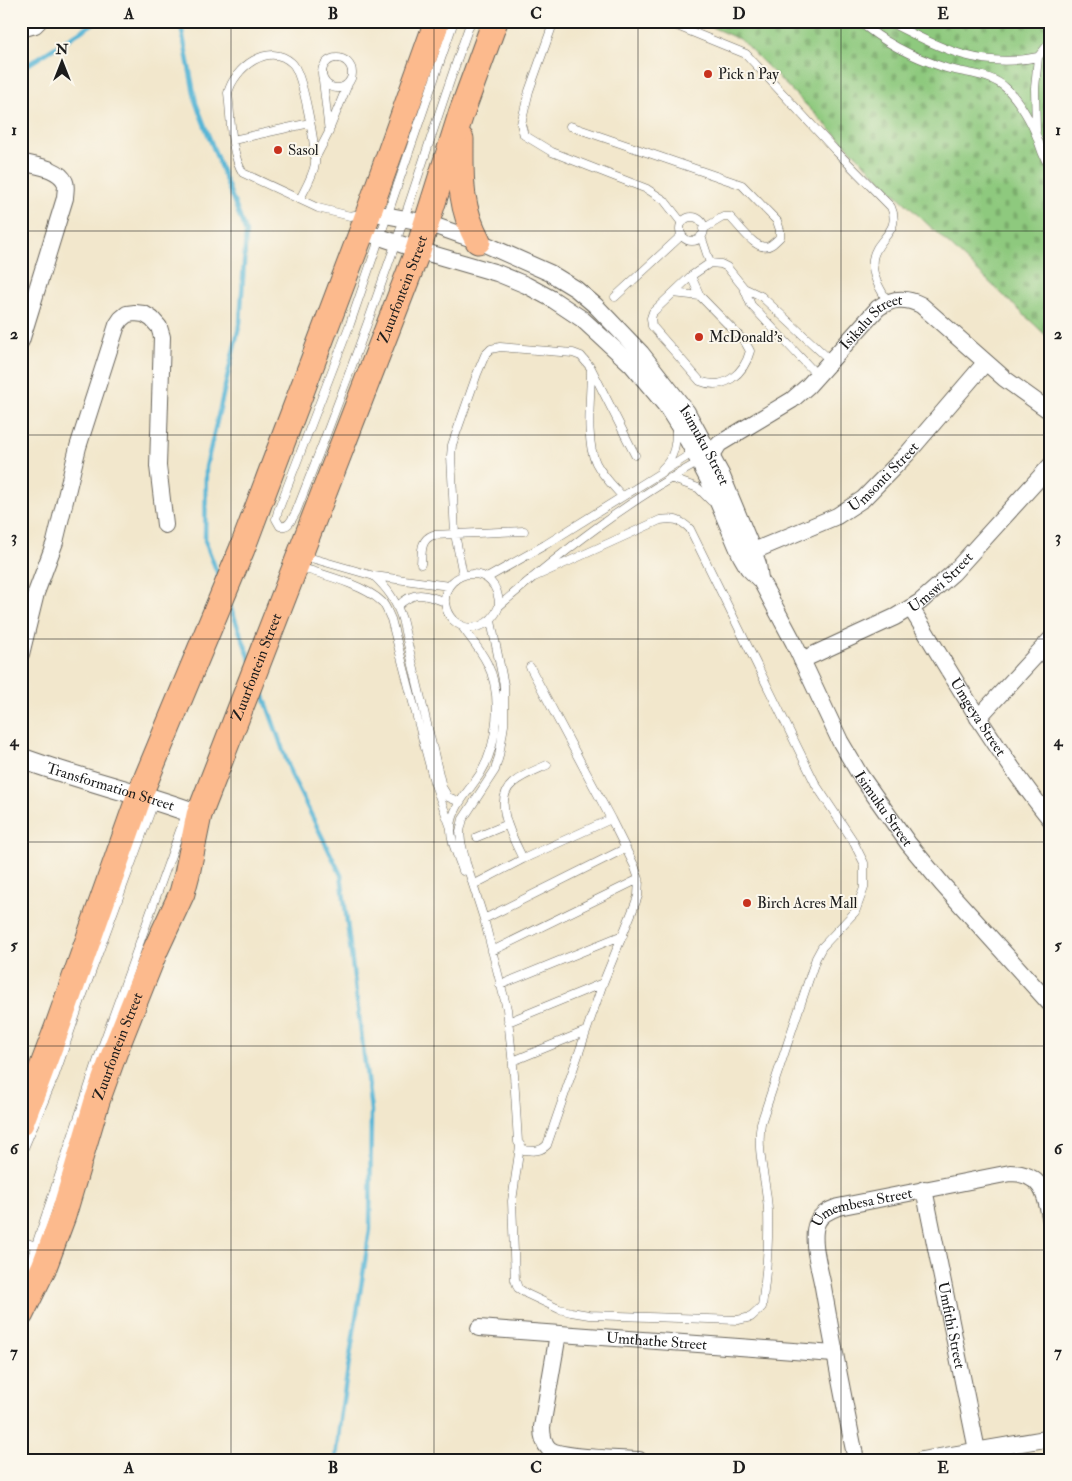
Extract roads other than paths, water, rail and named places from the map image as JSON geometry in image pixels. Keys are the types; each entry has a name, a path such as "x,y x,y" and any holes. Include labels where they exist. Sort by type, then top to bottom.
{"main road":[{"name":"Zuurfontein Street","path":"21,1123 148,797 199,653 383,222 437,21"},
{"name":"Zuurfontein Street","path":"383,222 461,114 495,21"},
{"path":"461,114 462,196 470,226 478,241"},
{"name":"Zuurfontein Street","path":"21,1314 44,1267 63,1216 97,1100 115,1051 155,952 182,893 187,874 193,813 246,691 298,560 407,246 383,222"}],"street":[{"path":"21,29 35,25 39,21"},
{"path":"21,162 55,172 65,182 66,188 65,198 22,338"},
{"name":"Isimuku Street","path":"383,222 478,241 524,260 576,289 617,327 676,396 706,451 747,553"},
{"name":"Isimuku Street","path":"383,222 407,246 497,273 526,285 552,299 582,319 631,364 676,422 706,451 722,514 747,553 758,564 761,581 802,660 840,741 860,775 908,843 1051,1006"},
{"name":"Isikalu Street","path":"706,451 792,400 818,376 878,308 888,302 903,299 921,305 1005,380 1051,412"},
{"path":"21,654 36,593 54,542 78,447 113,339 121,319 127,314 135,312 144,314 152,319 159,327 162,337 158,466 165,526"},
{"name":"Umsonti Street","path":"747,553 837,516 863,499 908,454 986,363"},
{"name":"Umswi Street","path":"802,660 911,608 934,591 1051,465"},
{"name":"Umgeya Street","path":"911,608 978,718 1034,801 1049,813"},
{"path":"978,718 1051,639"},
{"name":"Transformation Street","path":"21,758 49,769 148,797 193,813"},
{"name":"Umembesa Street","path":"856,1460 834,1354 815,1243 817,1222 829,1210 838,1207 1010,1173 1027,1175 1041,1186 1051,1222"},
{"name":"Umfithi Street","path":"924,1189 978,1455"},
{"name":"Umthathe Street","path":"479,1328 834,1354"},
{"path":"558,1334 542,1427 544,1442 550,1449 564,1454 639,1460"},
{"path":"922,1460 978,1455 1051,1438"}],"lane":[{"path":"407,246 357,355 296,512 291,523 287,526 280,526 276,519 278,511 350,324 383,222 454,21"},
{"path":"383,222 442,102 471,21"},
{"path":"554,21 529,91 521,124 524,135 552,152 647,189 664,200 682,223"},
{"path":"665,21 746,54 891,207 894,213 893,226 873,259 876,282 888,302"},
{"path":"859,21 888,43 916,56 947,68 985,76 997,81 1014,97 1036,136 1042,154 1051,168"},
{"path":"887,21 965,56 1001,62 1038,57"},
{"path":"1036,136 1035,88 1038,57 1051,41"},
{"path":"300,200 314,167 315,158 314,144 300,78 294,64 275,55 265,55 247,65 230,84 228,93 236,160 243,173 300,200 318,208 383,222"},
{"path":"315,158 329,132 352,76 351,66 344,59 334,58 326,62 321,71 329,132"},
{"path":"323,80 330,87 339,88 348,84"},
{"path":"233,140 310,123"},
{"path":"570,126 742,185 777,222 780,237 764,248 757,245 730,218 723,218 702,233 698,239 691,241 684,238 680,229 682,223 689,218 700,222 702,233 710,263"},
{"path":"615,297 682,235"},
{"path":"690,276 700,296 746,342 750,351 744,368 730,381 721,385 708,385 700,381 652,326 651,318 653,312 690,276 710,263 721,264 727,267 744,288 751,305 818,376"},
{"path":"744,288 761,296 831,361"},
{"path":"673,293 700,296"},
{"path":"463,575 455,534 450,467 452,446 477,374 485,355 491,349 500,347 573,353 581,356 591,368 635,455"},
{"path":"591,368 590,424 593,452 596,462 622,496"},
{"path":"654,478 666,466 673,454 676,422"},
{"path":"487,578 545,545 622,496 706,451"},
{"path":"499,606 599,525 670,478 706,451"},
{"path":"670,478 698,488 722,514"},
{"path":"491,620 504,685 504,725 495,770 463,818 460,831 462,849 484,919 500,985 508,1022 513,1061 520,1146 512,1201 515,1280 518,1288 559,1309 589,1315 738,1320 751,1317 762,1308 768,1220 760,1152 759,1136 761,1124 816,958 822,948 855,912 864,888 864,862 859,850 816,785 690,529 682,521 672,518 660,520 532,578"},
{"path":"421,564 423,542 427,537 433,535 524,531"},
{"path":"298,560 374,576 450,586"},
{"path":"298,560 364,590 382,602 387,610 434,782 450,828 455,850 470,892 476,897"},
{"path":"450,828 460,802 485,763 497,722 493,685 488,665 460,625 449,616 445,602 446,593 455,580 463,575 480,575 487,578 495,586 499,596 499,606 496,614 491,620 476,627 460,625"},
{"path":"374,576 389,591 398,606 442,787 448,797 460,802"},
{"path":"398,606 407,598 418,594 427,595 445,602"},
{"path":"520,1146 524,1150 536,1151 544,1148 547,1144 603,983 638,896 639,879 612,819 530,667"},
{"path":"523,859 506,825 506,791 518,779 547,765"},
{"path":"21,1155 55,1075 148,797"},
{"path":"21,1288 102,1047 193,813"},
{"path":"473,886 523,859 612,819"},
{"path":"477,837 506,825"},
{"path":"484,919 626,848"},
{"path":"492,951 639,879"},
{"path":"500,985 623,935"},
{"path":"508,1022 603,983"},
{"path":"513,1061 586,1031"},
{"path":"21,1241 36,1246"}],"waterway":[{"path":"21,69 97,21"},
{"path":"180,21 196,103 246,233 240,323 206,467 205,541 220,580"},
{"path":"229,603 250,659"},
{"path":"260,685 292,776 341,875 371,1110 370,1230 340,1419 336,1460"}],"place":[{"name":"Pick n Pay","path":"708,74"},
{"name":"Sasol","path":"278,150"},
{"name":"McDonald's","path":"699,337"},
{"name":"Birch Acres Mall","path":"747,903"}]}
